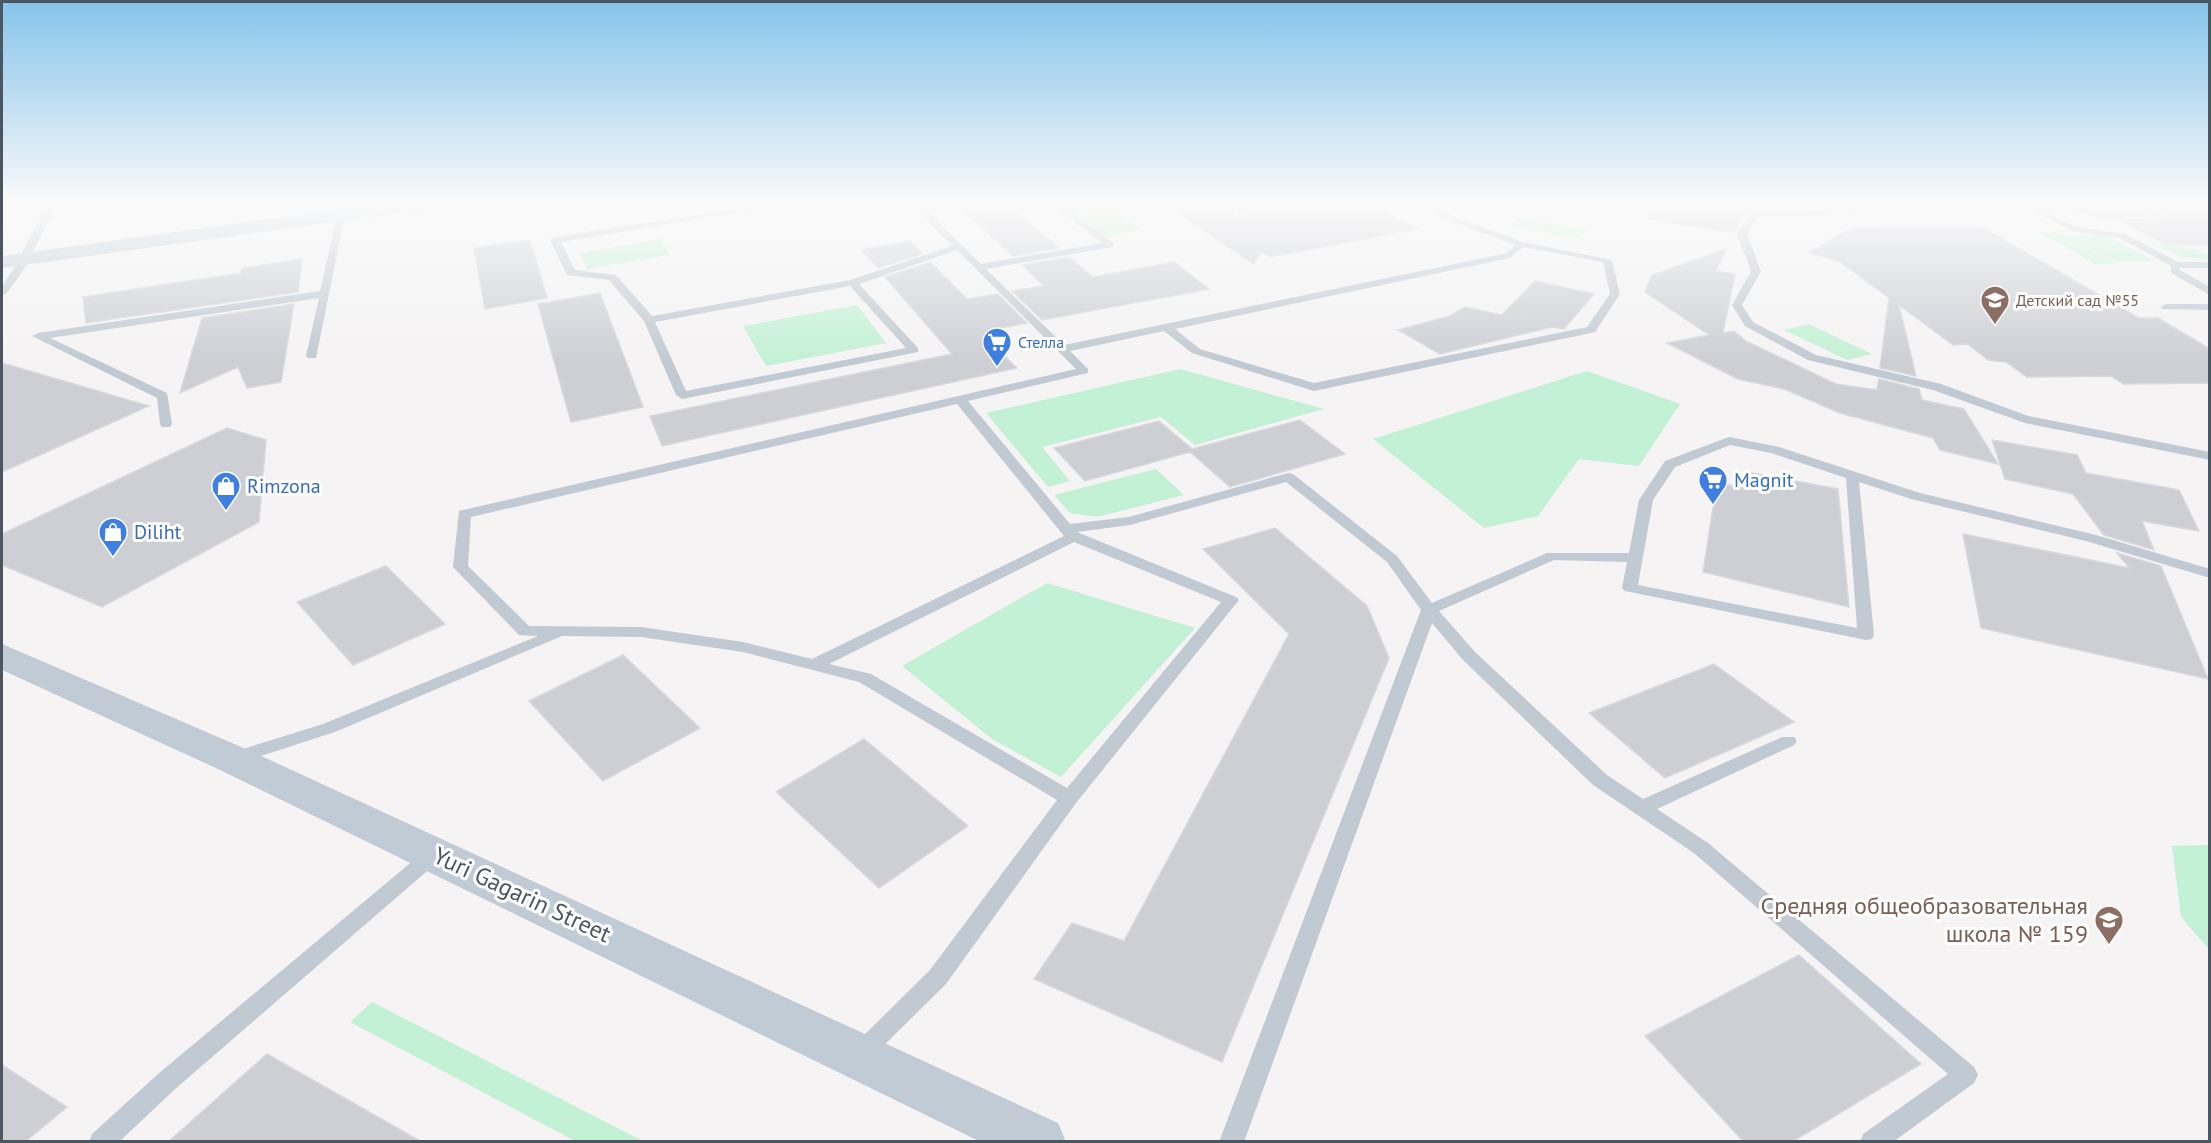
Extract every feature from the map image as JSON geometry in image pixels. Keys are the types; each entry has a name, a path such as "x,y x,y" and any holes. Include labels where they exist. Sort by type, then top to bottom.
{"main road":[{"path":"2,262 50,255"},
{"name":"Yuri Gagarin Street","path":"2,656 232,759 860,1055 1039,1142"}],"lane":[{"path":"2,292 26,255"},
{"path":"312,356 332,255"},
{"path":"562,255 571,273 612,277 649,320 682,394 914,350 852,283"},
{"path":"649,320 852,283 863,277 931,255"},
{"path":"966,255 1084,370 464,514 459,567 525,631 641,632 743,647 865,678 1069,798"},
{"path":"978,267 1048,255"},
{"path":"1062,349 1508,255"},
{"path":"1167,328 1196,351 1314,387 1591,330 1615,294 1607,260 1582,255"},
{"path":"1750,255 1756,271 1737,305 1749,324 1812,358 1937,387 2025,418 2210,456"},
{"path":"2158,255 2176,265 2210,265"},
{"path":"2176,265 2175,271 2210,292"},
{"path":"166,424 163,396 38,336 323,294"},
{"path":"2166,307 2210,307"},
{"path":"860,1055 938,977 1069,798 1232,600 1070,533 959,398"},
{"path":"1852,475 1866,635 1629,588 1646,500 1664,472 1670,464 1729,441 1774,450 1852,475 1916,496 2091,538 2210,573"},
{"path":"813,665 1070,533 1130,521 1288,477 1392,559 1429,610 1469,656 1600,780 1701,848 1966,1076 1872,1142"},
{"path":"1231,1142 1429,610 1552,556 1635,558"},
{"path":"232,759 329,728 564,631"},
{"path":"1641,808 1788,741"},
{"path":"102,1142 166,1082 434,854"}],"green space":[{"path":"580,255 668,255 587,269"},
{"path":"2080,255 2100,255 2115,264 2095,264"},
{"path":"2102,255 2143,255 2154,261 2113,261"},
{"path":"2178,255 2208,255 2209,260"},
{"path":"857,305 886,343 766,366 743,326"},
{"path":"1809,324 1872,354 1847,360 1784,330"},
{"path":"1180,369 1324,409 1195,445 1161,417 1042,447 1070,481 1048,487 986,413"},
{"path":"1587,371 1680,404 1639,466 1579,459 1538,516 1484,528 1373,439"},
{"path":"1156,469 1184,495 1097,517 1070,513 1054,495"},
{"path":"1047,583 1195,628 1061,777 992,739 902,666"},
{"path":"2210,845 2209,949 2181,917 2172,846"},
{"path":"372,1002 643,1141 575,1141 350,1022"}],"building":[{"path":"475,255 534,255 547,298 485,309"},
{"path":"866,255 918,255 878,268"},
{"path":"1241,255 1259,255 1254,264"},
{"path":"1708,255 1723,255 1716,271 1735,274 1723,333 1734,331 1746,341 1836,384 1877,390 1879,379 1919,389 1922,400 1964,409 1998,464 1940,450 1933,438 1840,413 1784,389 1738,379 1667,343 1709,335 1645,292 1652,275"},
{"path":"1818,255 2031,255 2139,318 2158,318 2210,349 2210,383 2124,384 2111,376 2027,377 2006,362 1988,360 1968,344 1953,345 1899,305 1916,376 1880,368 1889,298 1839,261"},
{"path":"1069,257 1093,277 1174,262 1209,289 1042,320 1012,291 1044,286 1022,265"},
{"path":"302,259 298,292 86,323 83,297 241,273 242,268"},
{"path":"930,262 967,299 998,294 1027,323 996,329 1006,340 991,343 1017,368 662,446 650,416 952,354 885,277"},
{"path":"1535,281 1594,294 1564,329 1552,327 1440,354 1398,330 1450,316 1465,307 1502,315"},
{"path":"600,293 643,407 571,422 538,304"},
{"path":"294,304 281,382 247,388 238,367 180,393 202,318"},
{"path":"2,363 149,406 2,472"},
{"path":"1300,420 1345,454 1230,487 1190,452 1085,481 1054,448 1159,421 1192,449"},
{"path":"227,428 266,440 259,522 102,607 2,565 2,534"},
{"path":"1992,440 2077,455 2086,473 2179,490 2199,531 2142,521 2154,550 2104,535 2073,494 2005,479"},
{"path":"1747,472 1838,489 1849,607 1703,572 1717,482 1748,489"},
{"path":"1275,528 1367,606 1389,658 1222,1062 1034,979 1072,923 1124,941 1289,634 1203,549"},
{"path":"1963,534 2129,568 2117,553 2161,566 2208,679 1981,628"},
{"path":"386,566 445,624 353,665 297,602"},
{"path":"623,655 700,728 603,781 529,701"},
{"path":"1714,664 1794,722 1665,778 1589,713"},
{"path":"864,739 968,826 879,888 776,792"},
{"path":"1799,955 1921,1064 1792,1142 1744,1142 1645,1036"},
{"path":"267,1054 422,1142 168,1142"},
{"path":"2,1065 67,1107 25,1142 2,1142"}],"place":[{"name":"Детский сад №55","path":"1995,326"},
{"name":"Стелла","path":"997,368"},
{"name":"Magnit","path":"1713,506"},
{"name":"Rimzona","path":"226,512"},
{"name":"Diliht","path":"113,558"},
{"name":"Средняя общеобразовательная школа № 159","path":"2109,946"}]}
